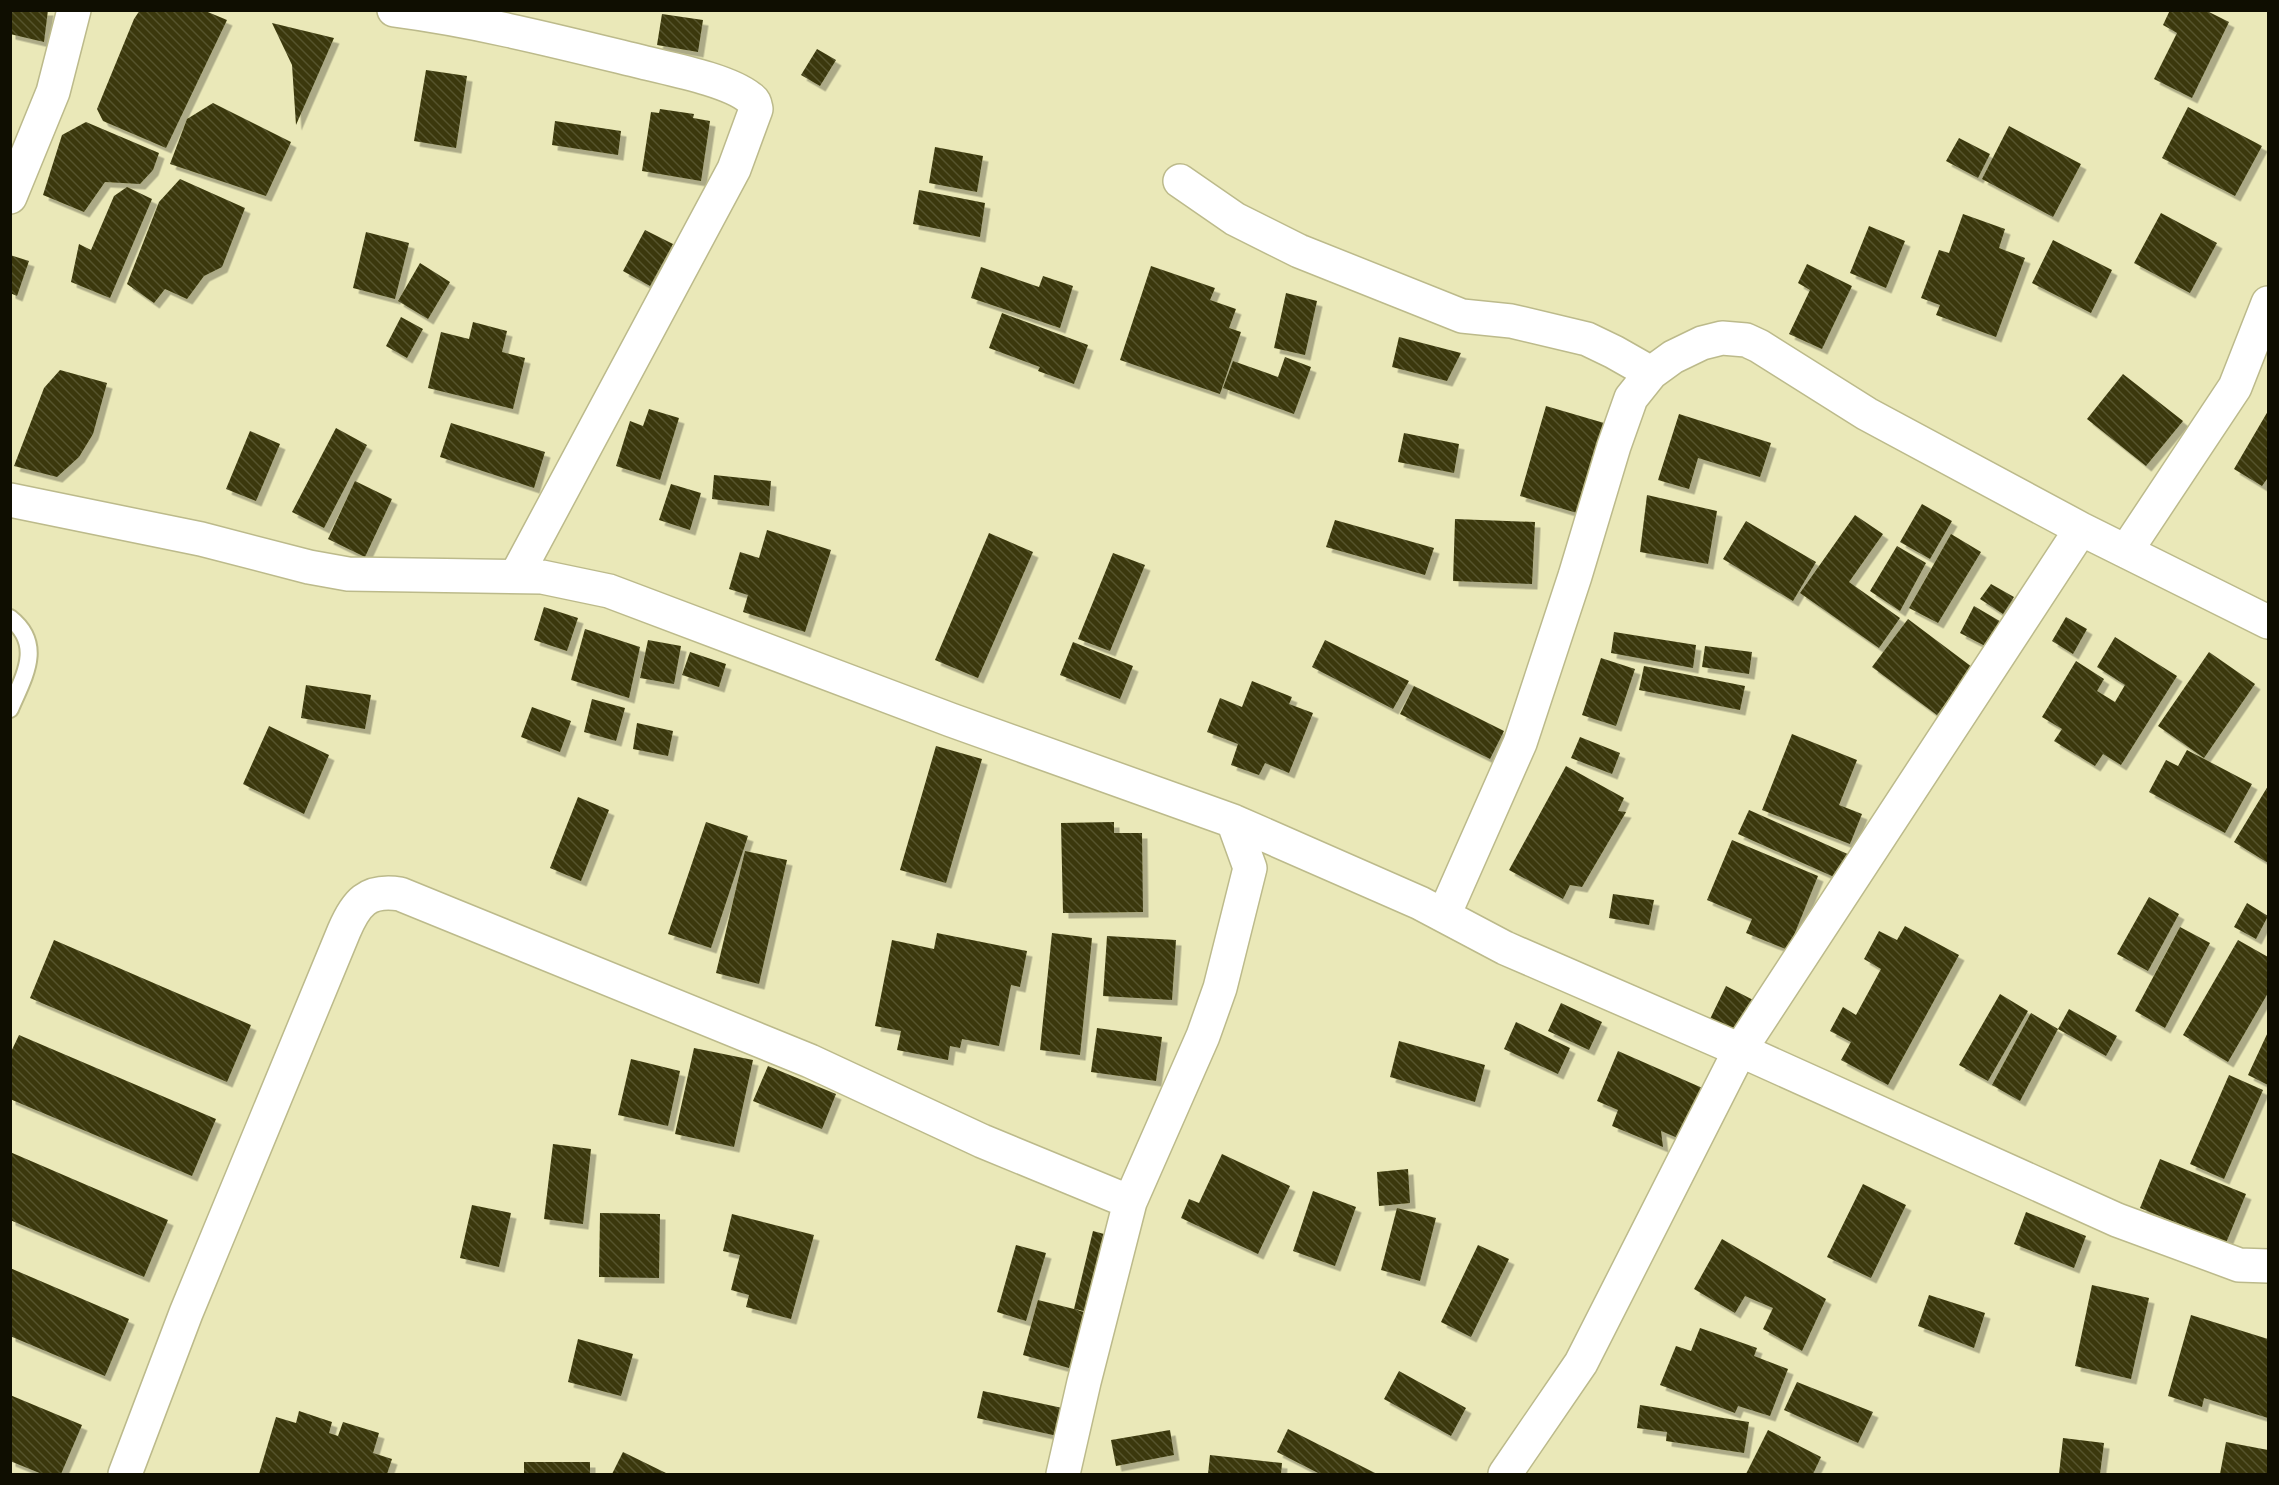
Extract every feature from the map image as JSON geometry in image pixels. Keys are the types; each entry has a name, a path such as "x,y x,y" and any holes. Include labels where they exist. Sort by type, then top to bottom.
{"street":[{"path":"10,197 53,92 74,10"},
{"path":"394,10 444,17 680,71 730,87 755,102 756,110 734,169 516,576"},
{"path":"1180,181 1235,219 1299,251 1462,316 1511,321 1587,339 1651,374"},
{"path":"2126,551 2235,387 2268,303"},
{"path":"1444,915 1520,743 1631,398 1651,374 1673,357 1702,343 1722,338 1746,340 1759,346 1867,414 2081,530 2268,622"},
{"path":"10,500 201,539 309,567 348,574 542,577 609,591 951,720 1233,821 1444,915 1505,948 1740,1050 2117,1220 2239,1265 2268,1266"},
{"path":"1505,1474 1581,1363 1740,1050 2081,530"},
{"path":"1063,1474 1130,1202 1203,1036 1220,988 1250,868 1233,821"},
{"path":"1250,868 1283,843"},
{"path":"125,1474 186,1313 352,912 369,895 384,891 400,894 810,1061 982,1141 1130,1202"}],"lane":[{"path":"10,618 21,627 28,640 30,656 10,709"}],"building":[{"path":"10,10 48,10 44,42 10,34"},
{"path":"140,10 203,10 227,20 166,148 103,121 97,109 134,19"},
{"path":"2170,10 2205,10 2229,22 2192,98 2154,79 2177,33 2163,25"},
{"path":"662,14 703,20 698,52 657,45"},
{"path":"272,23 334,38 296,125 292,65"},
{"path":"817,49 836,60 820,86 801,75"},
{"path":"426,70 467,76 456,148 414,141"},
{"path":"213,103 291,142 266,196 170,164 187,119"},
{"path":"2188,107 2262,146 2235,196 2162,158"},
{"path":"660,109 694,114 693,118 710,121 701,181 642,171 651,112 659,113"},
{"path":"555,121 621,131 618,155 552,145"},
{"path":"86,122 159,153 153,170 140,184 105,182 84,212 43,195 62,135"},
{"path":"2009,126 2081,164 2053,217 1982,179"},
{"path":"1959,138 1990,154 1978,178 1946,161"},
{"path":"935,147 983,156 977,192 929,183"},
{"path":"180,179 245,208 222,267 204,276 187,299 165,289 154,303 127,284 159,202"},
{"path":"127,187 152,199 110,298 71,282 79,244 91,250 114,196"},
{"path":"919,190 985,203 980,237 913,224"},
{"path":"2161,213 2217,243 2190,293 2134,263"},
{"path":"1963,214 2005,229 1999,248 2025,258 1996,337 1936,315 1940,305 1921,298 1939,250 1949,253"},
{"path":"1869,226 1905,241 1886,288 1850,273"},
{"path":"645,230 673,244 650,286 623,271"},
{"path":"366,232 409,243 395,299 353,288"},
{"path":"2053,240 2112,270 2091,313 2032,283"},
{"path":"10,255 29,261 17,296 10,293"},
{"path":"420,263 450,282 428,319 398,301"},
{"path":"1807,264 1852,286 1822,349 1789,334 1810,290 1798,283"},
{"path":"1151,266 1215,288 1210,300 1236,309 1229,328 1241,332 1220,394 1120,360"},
{"path":"981,267 1039,287 1043,276 1073,286 1060,328 971,298"},
{"path":"1286,293 1317,301 1305,355 1274,348"},
{"path":"1002,313 1088,345 1074,384 1038,371 1040,367 989,348"},
{"path":"401,317 423,329 407,358 386,346"},
{"path":"473,322 507,331 502,352 525,358 513,409 428,388 441,332 469,339"},
{"path":"1399,337 1461,353 1447,381 1392,367"},
{"path":"1285,357 1311,367 1294,414 1223,388 1233,361 1278,377"},
{"path":"60,370 107,383 93,434 79,457 57,477 14,466 44,388"},
{"path":"2123,374 2183,421 2146,466 2087,419"},
{"path":"1546,406 1604,423 1577,513 1520,496"},
{"path":"649,409 679,418 660,480 616,466 630,421 643,426"},
{"path":"2268,411 2268,480 2262,486 2234,469"},
{"path":"1679,414 1771,443 1760,477 1698,458 1689,489 1658,480"},
{"path":"451,423 545,452 534,488 440,457"},
{"path":"336,428 367,445 324,528 292,512"},
{"path":"250,431 280,444 256,501 226,489"},
{"path":"1404,433 1459,444 1454,473 1398,462"},
{"path":"714,475 771,481 769,506 712,499"},
{"path":"355,481 392,499 365,557 328,539"},
{"path":"671,484 701,493 690,530 659,520"},
{"path":"1647,495 1717,511 1708,564 1640,552"},
{"path":"1922,504 1952,521 1930,559 1900,542"},
{"path":"1855,515 1883,534 1849,582 1900,618 1879,648 1800,593"},
{"path":"1455,519 1535,522 1532,584 1453,581"},
{"path":"1335,520 1434,548 1425,575 1326,547"},
{"path":"1746,521 1816,562 1793,601 1723,559"},
{"path":"767,530 831,550 805,632 743,612 748,595 729,589 740,552 759,558"},
{"path":"989,533 1033,552 978,678 935,660"},
{"path":"1951,534 1981,552 1938,623 1909,608"},
{"path":"1897,546 1926,563 1900,611 1870,591"},
{"path":"1113,553 1145,565 1110,651 1078,639"},
{"path":"1991,584 2014,597 2003,614 1980,599"},
{"path":"1974,606 2003,623 1989,648 1960,633"},
{"path":"544,607 578,618 567,651 534,640"},
{"path":"2066,617 2087,629 2073,654 2052,641"},
{"path":"1908,619 1972,667 1937,715 1872,667"},
{"path":"585,629 640,647 629,698 571,680"},
{"path":"1614,632 1696,645 1693,668 1611,653"},
{"path":"2115,637 2177,676 2121,765 2103,754 2095,766 2054,741 2062,729 2042,717 2076,661 2104,679 2097,691 2115,702 2125,685 2097,667"},
{"path":"648,640 681,646 674,684 640,678"},
{"path":"1325,640 1409,681 1393,709 1312,667"},
{"path":"1073,642 1133,666 1120,699 1060,675"},
{"path":"1705,646 1752,652 1749,674 1702,667"},
{"path":"690,652 726,664 719,687 682,675"},
{"path":"2209,652 2255,684 2204,758 2158,726"},
{"path":"1601,658 1635,669 1616,726 1582,715"},
{"path":"1644,666 1745,686 1740,710 1639,690"},
{"path":"1252,681 1292,697 1289,704 1313,713 1289,773 1265,763 1259,775 1231,765 1238,744 1207,732 1220,698 1242,707"},
{"path":"306,685 371,695 365,729 301,718"},
{"path":"1414,686 1504,731 1490,759 1400,714"},
{"path":"592,699 625,708 616,741 584,732"},
{"path":"532,707 571,721 560,752 521,737"},
{"path":"637,723 673,731 668,756 633,749"},
{"path":"269,726 329,755 304,814 243,784"},
{"path":"1792,734 1857,760 1839,805 1862,814 1850,844 1762,810"},
{"path":"1580,737 1620,753 1612,774 1571,758"},
{"path":"936,746 982,759 946,883 900,870"},
{"path":"2187,750 2252,784 2225,833 2149,792 2166,760 2178,766"},
{"path":"1566,766 1624,798 1618,811 1626,812 1582,887 1570,885 1563,899 1509,870"},
{"path":"2268,786 2268,863 2234,842"},
{"path":"578,797 609,810 581,881 550,868"},
{"path":"1749,810 1852,856 1843,881 1738,834"},
{"path":"706,822 748,836 711,948 668,934"},
{"path":"1114,822 1114,833 1142,833 1143,912 1063,913 1061,823"},
{"path":"1732,840 1818,876 1788,950 1746,933 1752,919 1707,900"},
{"path":"745,851 787,860 759,984 716,973"},
{"path":"1613,894 1654,900 1649,925 1609,918"},
{"path":"2149,897 2179,914 2148,971 2117,954"},
{"path":"2247,903 2268,916 2256,939 2234,927"},
{"path":"1905,926 1959,955 1888,1085 1841,1060 1851,1042 1830,1031 1843,1007 1856,1015 1881,969 1864,959 1879,931 1897,940"},
{"path":"2180,927 2210,943 2165,1028 2135,1011"},
{"path":"937,933 1027,951 1020,987 1011,985 999,1046 962,1039 960,1048 950,1046 948,1060 897,1050 901,1031 875,1026 892,940 934,949"},
{"path":"1052,933 1092,938 1080,1055 1040,1050"},
{"path":"1107,936 1176,940 1172,1000 1103,996"},
{"path":"54,940 251,1025 227,1082 30,998"},
{"path":"2238,940 2268,957 2268,993 2228,1062 2183,1035"},
{"path":"1726,986 1759,1003 1742,1035 1710,1019"},
{"path":"2000,994 2028,1011 1988,1081 1959,1065"},
{"path":"1561,1003 1602,1022 1589,1050 1548,1031"},
{"path":"2069,1009 2117,1036 2106,1056 2058,1029"},
{"path":"2031,1013 2058,1029 2020,1101 1992,1085"},
{"path":"1516,1022 1570,1048 1558,1074 1504,1049"},
{"path":"1097,1028 1162,1037 1156,1081 1091,1072"},
{"path":"2268,1032 2268,1085 2248,1075"},
{"path":"19,1035 216,1119 192,1176 10,1099 10,1054"},
{"path":"1399,1041 1485,1065 1475,1102 1390,1077"},
{"path":"694,1048 753,1060 734,1147 675,1134"},
{"path":"1618,1051 1707,1090 1685,1141 1661,1131 1663,1147 1612,1126 1618,1110 1597,1101"},
{"path":"631,1059 680,1071 668,1126 618,1115"},
{"path":"768,1066 836,1094 822,1129 753,1101"},
{"path":"2229,1075 2263,1090 2224,1179 2190,1164"},
{"path":"553,1144 591,1149 583,1224 544,1219"},
{"path":"10,1152 168,1220 144,1277 10,1220"},
{"path":"1222,1154 1290,1186 1258,1254 1181,1218 1189,1199 1199,1203"},
{"path":"2160,1159 2246,1194 2226,1243 2140,1208"},
{"path":"1408,1169 1410,1203 1379,1206 1377,1172"},
{"path":"1863,1184 1906,1205 1871,1278 1827,1257"},
{"path":"1313,1191 1356,1207 1335,1266 1293,1251"},
{"path":"472,1205 511,1213 499,1267 460,1258"},
{"path":"1397,1208 1436,1218 1420,1281 1381,1270"},
{"path":"2026,1212 2086,1236 2074,1268 2014,1244"},
{"path":"600,1213 660,1214 659,1278 599,1277"},
{"path":"732,1214 814,1235 791,1319 746,1307 749,1295 731,1290 740,1255 723,1251"},
{"path":"1093,1231 1115,1237 1097,1314 1075,1309 1091,1315 1076,1370 1023,1355 1038,1300 1074,1309"},
{"path":"1722,1239 1826,1299 1802,1351 1763,1329 1773,1308 1745,1296 1735,1313 1694,1289"},
{"path":"1016,1245 1046,1253 1026,1321 997,1312"},
{"path":"1478,1245 1509,1259 1471,1337 1441,1322"},
{"path":"10,1268 129,1319 105,1376 10,1336"},
{"path":"2092,1285 2149,1298 2131,1379 2075,1366"},
{"path":"1929,1295 1985,1313 1974,1348 1918,1326"},
{"path":"2191,1315 2268,1339 2268,1418 2204,1398 2202,1407 2168,1396"},
{"path":"1700,1328 1757,1348 1754,1356 1788,1369 1770,1416 1738,1406 1735,1413 1660,1385 1676,1346 1691,1351"},
{"path":"578,1339 633,1354 621,1396 568,1382"},
{"path":"1399,1371 1466,1408 1451,1436 1384,1399"},
{"path":"1797,1382 1873,1412 1858,1443 1784,1410"},
{"path":"983,1391 1067,1409 1062,1437 977,1418"},
{"path":"10,1395 82,1425 61,1474 42,1474 10,1461"},
{"path":"1640,1405 1749,1422 1744,1453 1666,1441 1667,1432 1637,1428"},
{"path":"299,1411 332,1422 329,1433 338,1436 343,1422 379,1433 373,1453 392,1459 387,1474 259,1474 276,1417 296,1423"},
{"path":"1288,1429 1377,1474 1320,1474 1277,1452"},
{"path":"1170,1430 1174,1455 1116,1466 1111,1440"},
{"path":"1768,1430 1821,1457 1813,1474 1746,1474"},
{"path":"2063,1438 2104,1443 2100,1474 2059,1474"},
{"path":"2226,1442 2268,1450 2268,1474 2220,1474"},
{"path":"623,1452 668,1474 612,1474"},
{"path":"1210,1455 1282,1463 1281,1474 1208,1474"},
{"path":"524,1462 590,1462 590,1474 524,1474"}]}
